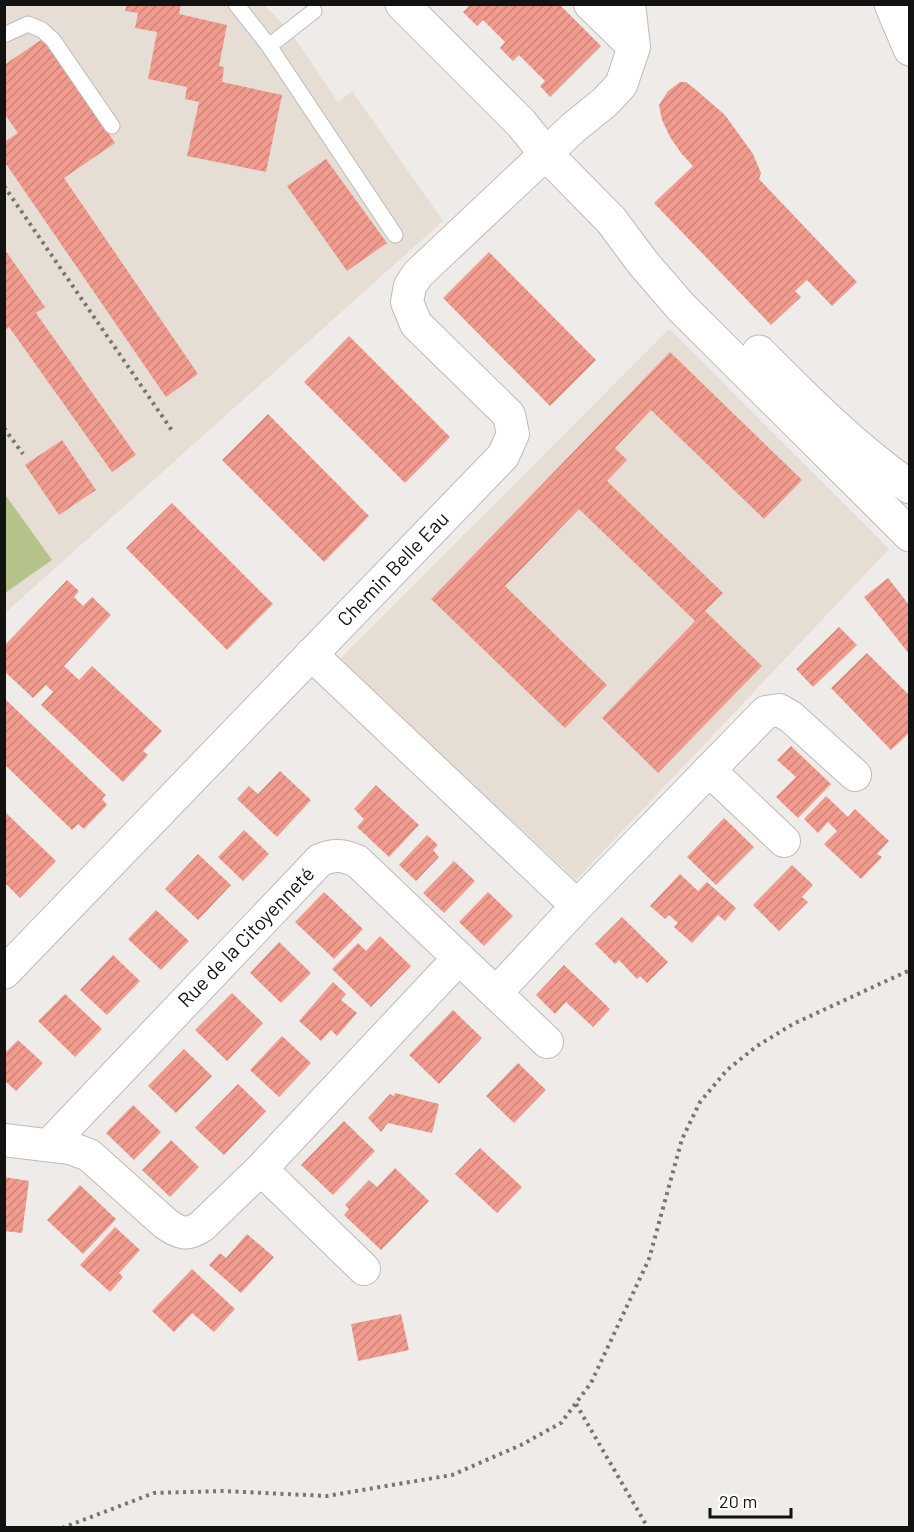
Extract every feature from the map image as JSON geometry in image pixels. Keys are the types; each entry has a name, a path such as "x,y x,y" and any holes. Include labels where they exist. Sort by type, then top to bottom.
{"main road":[{"path":"402,4 521,123 546,154 611,220 696,290 842,435 909,487"},
{"path":"891,4 909,49"},
{"path":"611,220 643,263 681,307 909,535"}],"street":[{"path":"590,4 633,47"},
{"path":"629,4 633,47"},
{"name":"Chemin Belle Eau","path":"4,973 503,456 513,434 509,415 416,324 407,302 410,286 418,274 621,85 633,47"},
{"path":"311,654 577,906"},
{"path":"496,993 577,906 766,712 779,710 791,717 855,775"},
{"path":"709,770 784,841"},
{"name":"Rue de la Citoyenneté","path":"49,1145 320,860 331,855 345,855 357,861 548,1041"},
{"path":"4,1140 70,1148 89,1155 166,1224 178,1232 192,1233 261,1169 459,958"},
{"path":"261,1169 364,1269"}],"lane":[{"path":"236,4 269,46 395,235"},
{"path":"269,46 314,11"},
{"path":"4,35 28,24 42,30 53,40 112,126"}],"path":[{"path":"4,186 173,432"},
{"path":"4,428 24,454"},
{"path":"62,1527 154,1493 223,1491 327,1496 452,1475 521,1445 561,1423 591,1383 649,1259 682,1138 700,1102 727,1070 757,1046 793,1024 909,970"},
{"path":"576,1403 648,1527"}],"shaded area":[{"path":"5,5 264,5 290,31 338,102 352,91 443,221 5,613"},
{"path":"669,329 889,549 576,880 339,660"}],"green space":[{"path":"4,493 52,560 5,593 4,593"}],"building":[{"path":"127,4 181,4 179,14 227,25 219,66 224,67 222,82 282,95 266,172 187,156 199,102 185,99 187,87 148,79 157,32 135,28 138,13 125,11"},
{"path":"467,4 559,4 601,46 550,97 540,86 545,81 519,55 513,61 500,48 505,42 483,20 477,26 463,12 469,6"},
{"path":"44,38 115,143 64,178 198,374 166,397 4,161 4,142 18,133 4,113 4,65"},
{"path":"680,82 686,82 725,115 753,154 761,173 759,179 857,282 832,306 807,280 795,291 801,297 771,325 654,203 693,166 670,137 662,120 659,105 668,91"},
{"path":"326,159 387,243 347,271 287,186"},
{"path":"5,250 45,307 36,313 136,455 112,472 9,327 5,330"},
{"path":"489,252 596,360 550,406 443,298"},
{"path":"349,336 450,437 405,483 304,382"},
{"path":"670,352 802,480 764,519 651,410 615,448 627,460 607,481 723,593 705,611 762,666 658,773 602,718 695,621 579,509 505,586 607,685 565,728 431,599"},
{"path":"268,414 369,516 324,562 222,460"},
{"path":"62,440 96,490 59,515 25,465"},
{"path":"172,503 273,604 227,650 126,548"},
{"path":"888,578 910,606 910,655 864,597"},
{"path":"67,580 79,591 74,597 83,606 92,597 111,615 64,666 79,680 92,666 162,731 143,751 148,755 123,782 41,705 53,692 46,685 33,698 4,671 4,646"},
{"path":"839,627 857,645 813,687 796,669"},
{"path":"867,653 910,696 910,732 891,750 831,688"},
{"path":"4,698 106,795 102,799 107,805 84,829 78,824 72,830 4,764"},
{"path":"791,746 831,784 798,818 776,797 796,777 777,760"},
{"path":"280,771 311,800 277,837 237,799 249,786 258,794"},
{"path":"376,785 419,825 389,857 357,827 364,819 354,809"},
{"path":"826,796 848,817 855,809 889,841 877,854 882,857 861,879 824,844 837,831 828,822 818,833 804,819"},
{"path":"4,811 56,861 20,898 4,882"},
{"path":"724,818 754,847 716,885 687,857"},
{"path":"244,830 269,854 243,881 218,857"},
{"path":"427,835 438,845 433,850 439,857 416,881 399,865"},
{"path":"198,854 231,885 198,920 165,889"},
{"path":"454,861 475,881 444,913 423,893"},
{"path":"792,865 813,885 802,897 808,902 779,931 753,905"},
{"path":"680,874 698,891 707,882 736,908 725,921 718,915 692,943 674,927 678,923 669,915 665,919 650,906"},
{"path":"324,892 363,929 334,959 295,922"},
{"path":"488,892 513,916 484,946 459,922"},
{"path":"156,910 189,941 161,970 128,939"},
{"path":"622,917 668,962 647,983 640,976 637,979 619,960 615,964 595,944"},
{"path":"380,936 411,966 371,1007 332,969 358,943 366,951"},
{"path":"279,942 311,973 281,1003 250,973"},
{"path":"113,955 140,981 107,1015 80,990"},
{"path":"564,965 610,1009 593,1027 566,1002 555,1014 536,995"},
{"path":"333,982 346,994 341,1000 357,1013 337,1036 331,1030 321,1041 299,1021"},
{"path":"232,993 263,1023 227,1061 195,1030"},
{"path":"65,994 102,1029 75,1057 38,1021"},
{"path":"453,1010 482,1038 439,1084 409,1055"},
{"path":"282,1036 311,1063 279,1097 250,1070"},
{"path":"18,1040 43,1063 16,1091 4,1080 4,1054"},
{"path":"184,1049 212,1076 176,1113 148,1086"},
{"path":"518,1063 546,1090 514,1123 486,1096"},
{"path":"238,1084 266,1111 224,1155 195,1128"},
{"path":"395,1093 439,1104 432,1133 388,1123 381,1132 368,1118 390,1094 394,1096"},
{"path":"133,1105 161,1132 134,1160 106,1133"},
{"path":"344,1121 375,1151 333,1195 301,1165"},
{"path":"171,1140 199,1167 170,1197 142,1170"},
{"path":"480,1148 522,1187 497,1213 455,1174"},
{"path":"395,1168 429,1201 381,1250 344,1215 349,1209 345,1205 369,1180 377,1187"},
{"path":"4,1177 29,1181 22,1233 4,1231"},
{"path":"80,1185 116,1219 83,1254 47,1220"},
{"path":"115,1227 140,1250 119,1273 123,1277 110,1292 80,1265"},
{"path":"247,1234 274,1257 241,1293 209,1265 220,1253 226,1258"},
{"path":"192,1269 235,1309 214,1332 192,1313 174,1332 152,1311"},
{"path":"401,1314 409,1350 358,1361 351,1324"}]}
